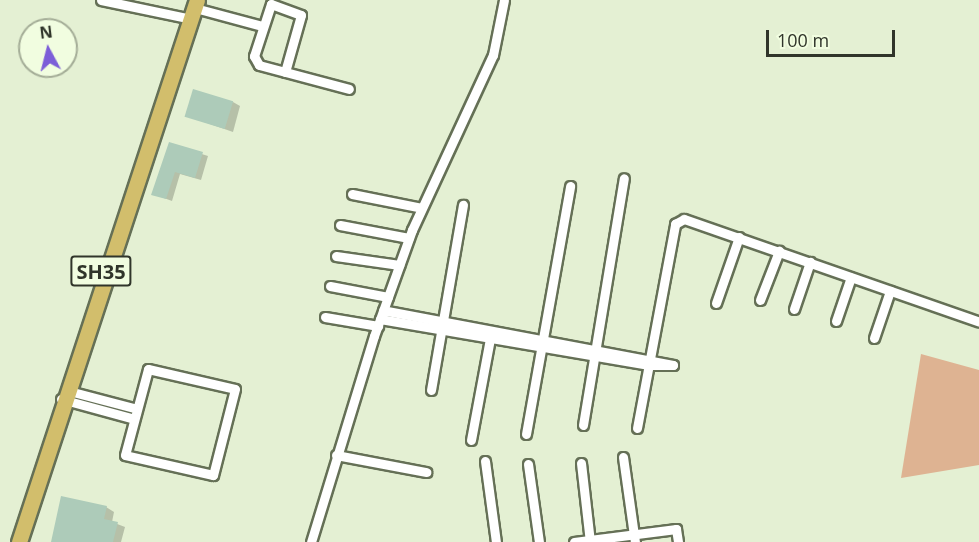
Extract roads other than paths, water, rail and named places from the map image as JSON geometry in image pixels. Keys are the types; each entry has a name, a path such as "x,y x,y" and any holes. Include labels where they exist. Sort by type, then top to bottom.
{"main road":[{"name":"SH35","path":"12,542 65,397 191,9"},
{"path":"19,542 65,397"}],"street":[{"path":"101,0 191,9 262,26"},
{"path":"311,542 380,318 422,208 494,55 504,0"},
{"path":"285,72 301,21 299,10 271,4 262,26 256,61 285,72 350,89"},
{"path":"584,425 624,178"},
{"path":"526,434 570,186"},
{"path":"351,194 422,208"},
{"path":"431,390 463,205"},
{"path":"637,428 675,224 691,219 979,322"},
{"path":"340,225 409,238"},
{"path":"716,303 740,237"},
{"path":"760,300 779,251"},
{"path":"336,256 399,265"},
{"path":"794,309 810,262"},
{"path":"836,321 851,277"},
{"path":"330,286 388,297"},
{"path":"874,338 890,291"},
{"path":"325,317 380,318 443,325 650,361"},
{"path":"471,440 491,333"},
{"path":"148,369 228,385 237,394 210,476 128,458 124,450 134,408 148,369"},
{"path":"65,397 102,405 134,408"},
{"path":"102,405 131,418"},
{"path":"336,455 426,472"},
{"path":"623,457 634,538"},
{"path":"486,461 496,542"},
{"path":"581,463 590,541"},
{"path":"528,464 539,542"},
{"path":"574,542 634,538 676,529 678,542"}]}
